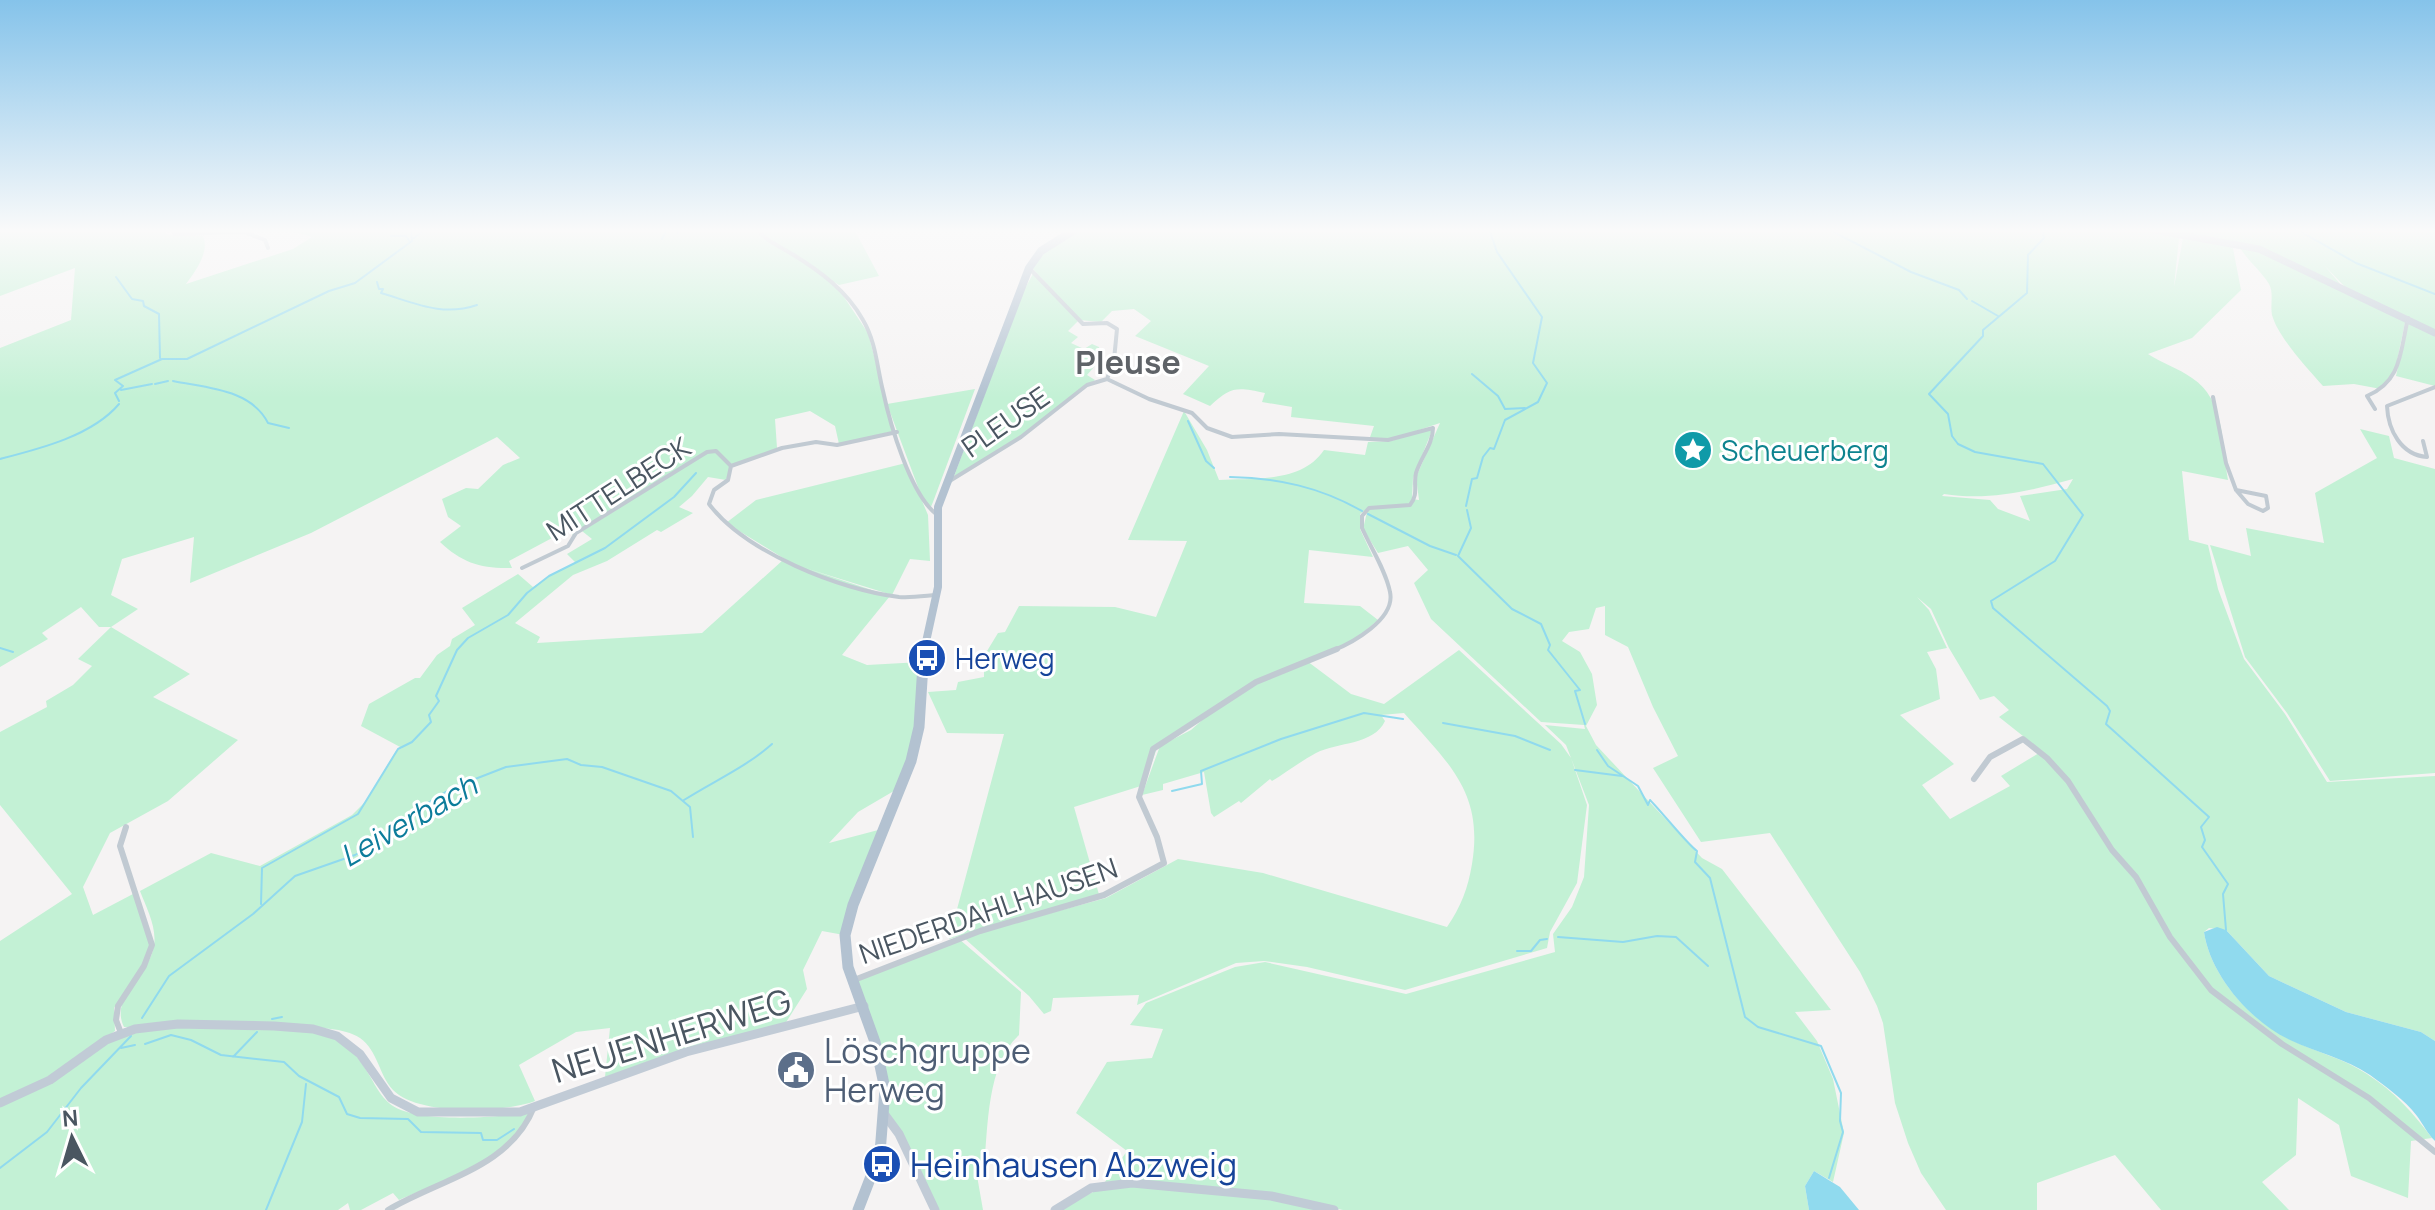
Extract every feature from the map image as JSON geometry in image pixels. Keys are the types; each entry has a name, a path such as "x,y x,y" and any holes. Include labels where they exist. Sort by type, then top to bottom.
{"main road":[{"path":"858,1210 880,1153 885,1115 883,1075 864,1006 845,954 847,923 917,738 924,648 936,595 936,514 1022,285"}],"street":[{"path":"836,285 871,337 886,403 918,491 929,511 936,514"},
{"path":"1046,285 1083,324 1107,323 1117,329 1114,360 1107,379"},
{"path":"2338,285 2435,333"},
{"path":"2375,409 2367,396 2383,389 2395,375 2408,318"},
{"name":"PLEUSE","path":"947,482 1021,437 1087,385 1107,379"},
{"name":"NIEDERDAHLHAUSEN","path":"853,981 961,937 1104,898 1164,863 1157,837 1139,797 1153,749 1256,682 1352,643 1387,612 1391,594 1362,528 1361,519 1364,512 1372,508 1410,505 1415,501 1415,477 1433,436 1433,428 1391,440 1270,434 1232,437 1207,428 1192,413 1149,399 1107,379"},
{"path":"2423,441 2427,457 2418,457 2406,451 2389,417 2387,406 2393,400 2426,394 2435,387"},
{"path":"2213,397 2235,490 2249,507 2263,511 2268,508 2266,496 2235,490"},
{"path":"897,432 837,445 816,442 782,448 731,466 728,480 714,490 709,501 710,508 725,524 784,559 817,573 895,596 936,595"},
{"name":"MITTELBECK","path":"522,568 568,546 576,533 710,451 716,451 731,466"},
{"path":"1974,779 1990,757 2023,739 2047,758 2068,781 2112,850 2136,877 2170,937 2202,980 2282,1044 2355,1089 2435,1152"},
{"path":"121,1033 116,1020 118,1006 150,954 152,938 120,846 126,827"},
{"name":"NEUENHERWEG","path":"388,1210 492,1159 511,1145 523,1130 534,1106 686,1052 864,1006"},
{"path":"0,1103 40,1086 121,1033 155,1025 187,1024 316,1030 342,1038 358,1050 383,1092 405,1109 429,1113 505,1114 534,1106"},
{"path":"885,1115 899,1134 935,1210"},
{"path":"1055,1210 1091,1188 1132,1183 1271,1196 1334,1210"}],"green space":[{"path":"0,285 28,285 0,296"},
{"path":"74,285 836,285 868,333 894,431 839,444 835,426 810,411 775,419 777,448 734,466 716,451 731,467 726,480 708,477 679,507 693,513 661,532 657,530 607,561 573,575 515,623 540,637 537,643 702,633 783,560 788,561 726,523 756,500 906,463 928,515 930,561 910,559 892,595 805,568 890,596 842,655 867,665 921,662 916,738 899,788 858,812 829,843 882,829 848,914 844,935 822,931 803,970 807,989 785,1024 684,1049 605,1077 610,1028 576,1032 519,1065 535,1101 483,1110 441,1108 405,1098 388,1084 375,1056 360,1038 339,1030 300,1025 298,1030 333,1038 350,1049 384,1097 400,1110 456,1118 528,1112 525,1126 514,1140 476,1165 399,1200 393,1193 361,1210 350,1210 348,1203 338,1210 0,1210 0,1105 40,1088 112,1039 127,1033 128,1027 124,1027 121,1016 122,1005 146,967 155,938 140,891 211,853 260,866 352,815 365,802 396,751 402,748 361,726 369,704 420,678 437,655 450,646 452,639 475,625 462,608 518,574 533,587 576,563 567,554 592,539 582,531 621,507 573,535 567,530 509,561 512,568 482,566 456,555 440,542 461,526 448,517 442,499 466,488 478,489 503,465 520,458 497,437 311,533 190,583 194,537 122,559 111,595 138,609 111,627 99,627 81,607 42,633 48,639 0,667 0,348 71,320"},
{"path":"1027,285 1047,285 1058,296 1048,285 2240,285 2241,290 2192,338 2148,354 2187,374 2203,387 2211,398 2220,424 2228,480 2182,471 2189,540 2208,545 2218,589 2244,659 2285,714 2327,782 2435,776 2435,1041 2421,1032 2346,1012 2269,976 2226,930 2209,928 2204,932 2214,964 2223,980 2260,1020 2289,1039 2358,1068 2377,1081 2403,1103 2432,1138 2411,1141 2408,1198 2351,1176 2339,1125 2298,1098 2296,1155 2262,1182 2289,1210 2161,1210 2115,1155 2037,1183 2037,1210 1946,1210 1921,1173 1908,1143 1895,1103 1883,1023 1860,972 1770,833 1701,842 1653,768 1678,756 1628,647 1605,635 1605,606 1596,608 1589,629 1569,632 1562,641 1580,652 1592,674 1597,705 1586,726 1596,745 1702,858 1722,869 1831,1010 1795,1012 1817,1041 1833,1079 1844,1133 1833,1182 1814,1171 1805,1186 1809,1210 1343,1210 1225,1188 1105,1182 1127,1151 1076,1113 1107,1062 1152,1058 1163,1029 1130,1025 1146,1003 1235,967 1265,962 1406,994 1555,952 1553,934 1572,907 1584,877 1589,805 1571,758 1587,805 1577,883 1550,932 1547,948 1405,990 1307,967 1264,961 1236,963 1137,1005 1139,995 1053,998 1051,1011 1044,1014 1029,996 963,937 1106,898 1178,859 1263,873 1447,927 1456,912 1472,864 1473,817 1459,780 1404,713 1381,715 1385,721 1373,735 1316,753 1272,781 1270,779 1241,803 1239,801 1214,817 1204,772 1163,784 1163,790 1142,795 1160,746 1191,730 1210,714 1158,745 1144,785 1074,807 1100,898 949,939 1004,734 947,733 928,692 956,690 958,682 984,677 984,656 998,633 1005,632 1019,606 1115,607 1156,617 1187,541 1128,540 1184,411 1207,450 1219,480 1276,477 1303,468 1315,461 1324,450 1365,455 1368,442 1391,441 1433,428 1413,478 1412,499 1419,500 1416,477 1440,423 1389,440 1369,440 1374,426 1291,417 1292,407 1262,402 1265,393 1235,390 1210,406 1183,394 1209,366 1135,336 1151,321 1134,309 1112,311 1101,322 1079,320 1068,331 1078,337 1071,343 1084,349 1092,344 1099,347 1101,359 1087,375 1095,380 1020,437 953,479","holes":["2073,479 2067,489 2020,496 2030,521 1998,509 1990,500 1942,496 2009,494","1368,508 1363,529 1378,553 1408,546 1428,570 1414,583 1431,619 1541,722 1584,725 1585,729 1545,725 1566,745 1571,758 1561,744 1459,650 1384,704 1351,694 1307,661 1296,664 1351,643 1378,620 1360,606 1304,603 1309,550 1373,557 1360,529 1360,514","1917,597 1931,609 1949,648 1980,700 1994,696 2009,710 1999,717 2042,751 2071,782 2114,850 2138,877 2176,945 2172,944 2134,877 2110,850 2068,783 2039,753 2001,776 2010,786 1950,819 1922,785 1954,764 1900,715 1940,699 1936,669 1927,652 1947,648 1929,610"]},
{"path":"2269,285 2334,285 2406,318 2394,375 2381,389 2354,384 2323,386 2275,324"},
{"path":"2435,285 2435,386 2396,376 2409,318 2345,287"},
{"path":"975,389 930,509 921,495 887,404"},
{"path":"2360,429 2389,436 2394,458 2435,469 2435,773 2330,781 2287,713 2245,657 2210,545 2251,556 2246,528 2324,543 2315,493 2377,458"},
{"path":"111,627 190,674 153,697 238,740 168,801 110,833 83,887 93,915 133,894 151,945 142,966 114,1008 115,1031 38,1085 0,1100 0,941 72,894 0,805 0,732 47,707 46,701 73,685 92,666 78,659"},
{"path":"959,939 1021,992 1019,1035 1008,1047 995,1079 988,1115 984,1168 976,1170 983,1210 936,1210 887,1113 855,981"},
{"path":"1113,1184 1271,1198 1322,1210 1059,1210 1069,1202"}],"water":[{"path":"2217,927 2226,930 2269,976 2346,1012 2421,1032 2435,1041 2435,1141 2406,1104 2370,1075 2275,1032 2247,1009 2224,980 2208,948 2204,932"},
{"path":"1814,1171 1840,1187 1859,1210 1809,1210 1805,1186"}],"waterway":[{"path":"122,285 132,299 143,301 144,306 159,314 160,358"},
{"path":"119,401 115,393 123,386 115,380 162,359 187,359 329,291 347,285"},
{"path":"378,285 383,289 381,293 429,307 452,310 477,305"},
{"path":"1466,506 1472,479 1477,478 1483,457 1490,448 1494,449 1505,420 1538,402 1547,383 1533,363 1542,317 1520,285"},
{"path":"1947,285 1959,290 1967,299"},
{"path":"2027,285 2027,293 1983,330 1983,336 1929,394 1948,414 1952,436 1958,444 1975,452 2043,464 2083,515 2055,561 1991,601 1993,608 2107,706 2110,711 2106,724 2209,817 2201,827 2205,840 2202,847 2228,884 2223,894 2226,930"},
{"path":"2413,285 2435,294"},
{"path":"1972,301 1998,316"},
{"path":"1472,374 1498,396 1505,409 1525,408"},
{"path":"155,384 168,381"},
{"path":"173,381 213,388 239,397 251,403 268,423 289,428"},
{"path":"121,390 152,384"},
{"path":"0,459 48,446 80,433 119,404"},
{"path":"1188,421 1206,461 1214,468"},
{"path":"261,904 262,868 358,814 398,749 412,742 431,722 429,715 439,701 436,696 457,650 468,638 508,615 527,593 549,576 605,548 674,497 696,473"},
{"path":"1230,477 1298,485 1362,511"},
{"path":"1467,510 1471,528 1458,556 1512,609 1541,624 1550,645 1548,650 1580,690 1575,691 1585,724"},
{"path":"1368,514 1430,546 1456,555"},
{"path":"0,648 13,652"},
{"path":"1172,791 1202,784 1201,771 1281,739 1364,713 1403,719"},
{"path":"1443,723 1515,736 1550,750"},
{"path":"684,800 741,767 772,744"},
{"path":"1597,750 1608,766 1638,786 1648,805 1650,800 1697,851 1695,862 1710,878 1745,1017 1758,1027 1821,1046 1841,1093 1840,1121 1843,1132 1829,1178"},
{"name":"Leiverbach","path":"142,1018 169,976 253,914 295,876 355,855 384,838 423,806 452,788 506,767 567,759 581,765 602,767 671,791 690,807 693,837"},
{"path":"1575,770 1622,776"},
{"path":"1558,937 1623,942 1657,936 1676,937 1708,966"},
{"path":"1517,951 1531,951 1540,940 1547,939"},
{"path":"272,1019 282,1017"},
{"path":"234,1056 257,1032"},
{"path":"145,1044 171,1035 191,1040 221,1055 234,1056"},
{"name":"Leiverbach","path":"0,1168 47,1132 81,1088 131,1036"},
{"path":"121,1048 135,1045"},
{"path":"234,1056 284,1062 299,1076 339,1097 347,1114 360,1118 408,1119 421,1132 481,1133 483,1140 497,1140 514,1129"},
{"path":"266,1210 302,1122 306,1084"}],"place":[{"name":"Scheuerberg","path":"1693,450"},
{"name":"Herweg","path":"927,658"},
{"name":"Löschgruppe Herweg","path":"796,1070"},
{"name":"Heinhausen Abzweig","path":"882,1164"}],"district":[{"name":"Pleuse","path":"1128,362"}]}
